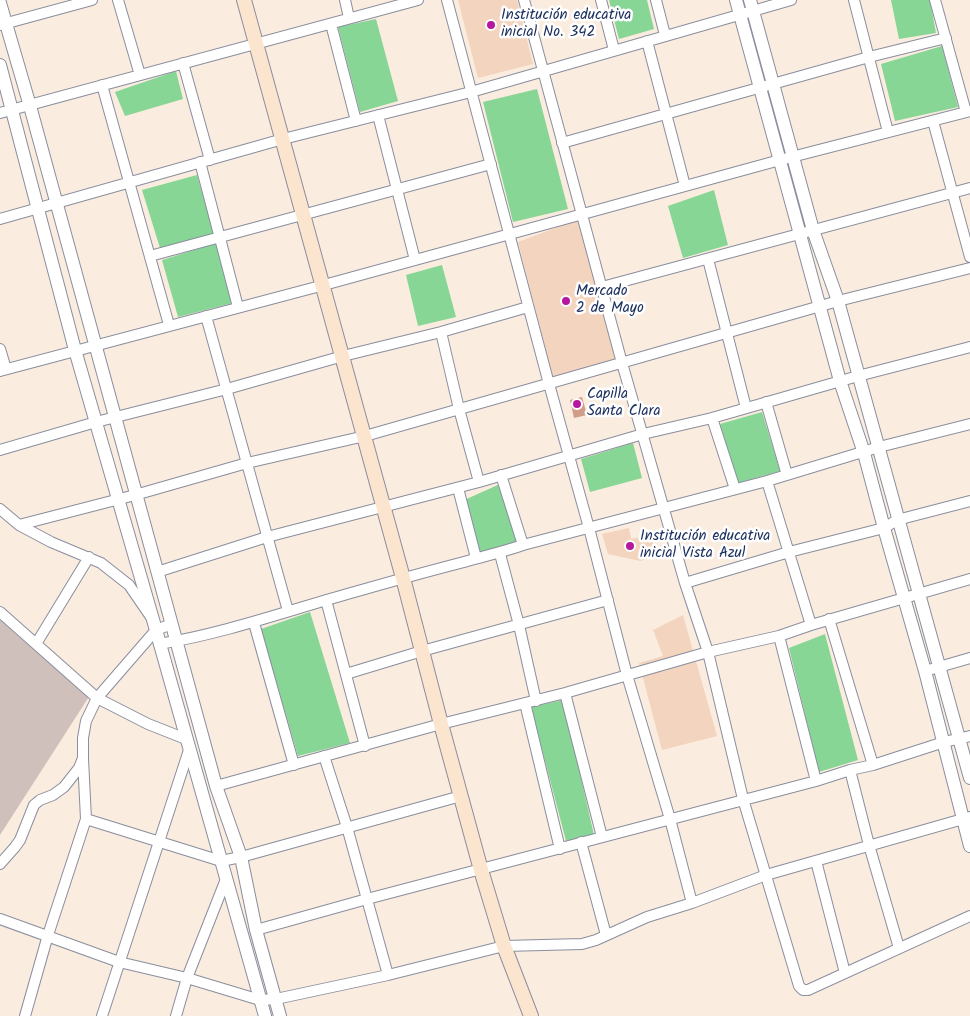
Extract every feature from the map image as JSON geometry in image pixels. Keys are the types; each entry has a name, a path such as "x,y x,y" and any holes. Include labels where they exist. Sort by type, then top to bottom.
{"main road":[{"path":"244,0 324,285 461,796 504,946 532,1016"}],"street":[{"path":"3,24 92,0"},
{"path":"118,0 140,75"},
{"path":"345,0 349,18"},
{"path":"6,112 418,0"},
{"path":"447,0 627,674 670,819 692,904"},
{"path":"524,0 622,363 685,583 708,652 743,799 799,986 803,990 808,990 970,916"},
{"path":"601,0 614,50"},
{"path":"656,0 665,35"},
{"path":"736,0 747,8 766,85 780,160 806,232 838,302 940,666 965,737 970,778"},
{"path":"0,219 282,139 471,92 665,35 747,8 790,0"},
{"path":"854,0 888,132"},
{"path":"0,349 3,370 95,344 324,285 780,160 968,112 935,0"},
{"path":"0,3 3,24 30,106 216,786 241,857 256,930 278,1008"},
{"path":"331,24 356,121"},
{"path":"562,143 766,85 946,38"},
{"path":"647,40 685,186"},
{"path":"183,63 220,236 238,308"},
{"path":"0,65 6,112 38,209 75,350 155,625 264,1015 278,1008 388,975 504,946 582,944 647,917 692,904 766,875 967,818"},
{"path":"102,85 169,325"},
{"path":"766,85 792,157 820,307 840,381 864,453 967,818 970,846"},
{"path":"378,115 415,260"},
{"path":"933,121 970,258"},
{"path":"150,256 491,164"},
{"path":"602,287 970,188"},
{"path":"708,259 746,408"},
{"path":"19,525 247,463 365,436 838,302 970,268"},
{"path":"0,450 114,417 227,389 528,307"},
{"path":"206,316 288,611"},
{"path":"441,332 479,482"},
{"path":"157,572 267,538 458,488 643,434 712,418 858,376 970,347"},
{"path":"766,402 788,475"},
{"path":"712,418 735,489"},
{"path":"159,644 254,623 288,611 403,578 476,558 500,554 523,545 664,509 788,475 879,447 970,424"},
{"path":"501,475 523,545"},
{"path":"767,481 811,624"},
{"path":"458,488 476,558"},
{"path":"685,583 789,552 884,528 898,520 970,501"},
{"path":"0,509 19,525 51,542 102,563 129,585 155,625"},
{"path":"500,554 519,625 536,701"},
{"path":"36,644 89,557"},
{"path":"216,786 441,724 536,701 708,652 779,636 811,624 970,580"},
{"path":"326,600 365,746"},
{"path":"346,674 608,600"},
{"path":"0,612 97,698 188,744"},
{"path":"829,620 873,765"},
{"path":"254,623 294,765"},
{"path":"26,1016 48,935 86,819 83,738 86,721 97,698 155,625 172,624"},
{"path":"779,636 816,781"},
{"path":"926,671 970,658"},
{"path":"565,693 602,837"},
{"path":"525,703 560,849"},
{"path":"256,930 816,781 965,737"},
{"path":"102,1016 159,841 188,744"},
{"path":"324,756 347,826 388,975"},
{"path":"0,864 20,840 34,805 64,787 79,768 83,758"},
{"path":"850,770 869,845 899,948"},
{"path":"86,819 221,861 461,796"},
{"path":"581,842 606,935"},
{"path":"816,861 845,973"},
{"path":"176,1016 187,978 226,879"},
{"path":"0,919 119,962 187,978 260,1000 278,1008"}],"shaded area":[{"path":"458,0 517,0 533,64 478,78"},
{"name":"Mercado 2 de Mayo","path":"579,219 615,359 553,378 518,242"},
{"name":"Institución educativa inicial Vista Azul","path":"629,528 631,539 651,535 656,557 640,561 608,554 602,534"},
{"path":"0,609 92,692 0,835"},
{"path":"683,615 717,736 662,750 639,663 663,656 653,630"}],"green space":[{"path":"609,0 647,0 654,29 619,39"},
{"path":"891,0 930,0 936,33 899,39"},
{"path":"376,19 398,101 360,112 338,27"},
{"path":"942,46 958,107 895,121 881,64"},
{"path":"176,71 183,99 125,116 115,92"},
{"path":"537,89 568,209 513,222 483,102"},
{"path":"197,175 214,234 160,248 142,190"},
{"path":"714,190 728,245 683,258 668,206"},
{"path":"217,243 233,303 178,317 162,260"},
{"path":"442,265 456,317 418,326 406,275"},
{"path":"762,412 780,471 738,483 720,424"},
{"path":"633,443 642,478 590,492 581,459"},
{"path":"500,484 520,541 477,553 462,501"},
{"path":"310,612 350,743 298,756 261,629"},
{"path":"825,634 858,760 819,772 789,648"},
{"path":"563,700 594,835 566,841 531,707"}],"building":[{"name":"Capilla Santa Clara","path":"582,397 587,415 574,418 570,400"}],"place":[{"name":"Institución educativa inicial No. 342","path":"491,25"},
{"name":"Mercado 2 de Mayo","path":"566,301"},
{"name":"Capilla Santa Clara","path":"577,404"},
{"name":"Institución educativa inicial Vista Azul","path":"630,546"}]}
